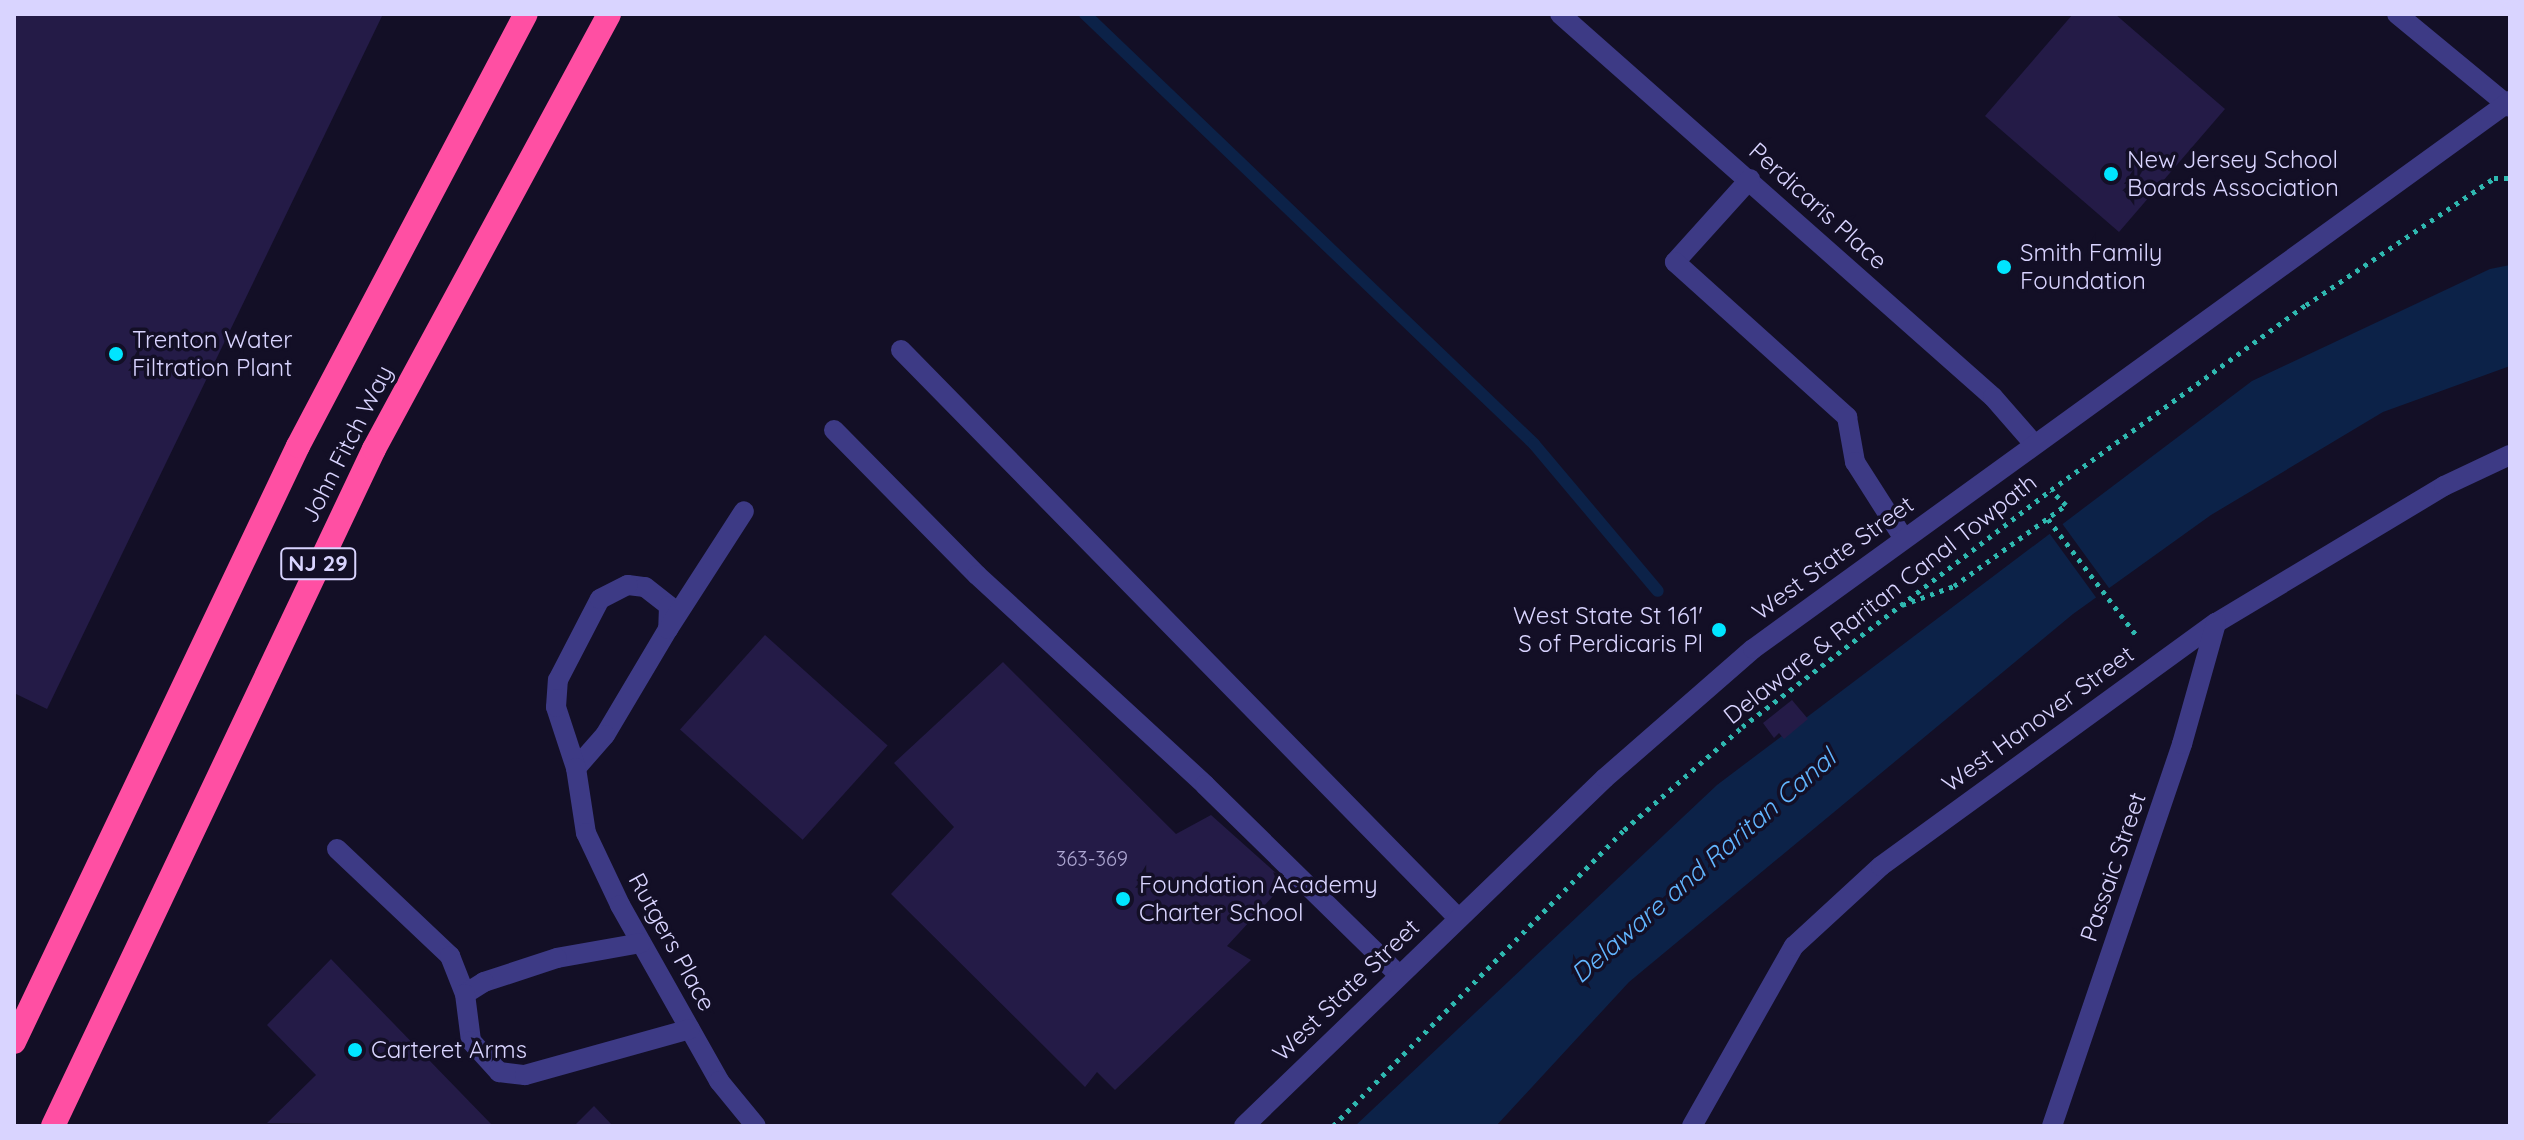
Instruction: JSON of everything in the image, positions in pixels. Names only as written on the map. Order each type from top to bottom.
[{"type":"highway","name":"John Fitch Way","points":[[14,1042],[298,446],[526,14]]},
{"type":"highway","name":"John Fitch Way","points":[[53,1126],[374,449],[609,14]]},
{"type":"street","name":"Perdicaris Place","points":[[1560,14],[1993,397],[2034,444]]},
{"type":"street","points":[[2397,14],[2509,104]]},
{"type":"street","name":"West State Street","points":[[1244,1126],[1605,778],[1753,649],[2509,104]]},
{"type":"street","points":[[1750,179],[1675,262],[1847,417],[1855,462],[1904,539]]},
{"type":"street","points":[[901,350],[1458,918]]},
{"type":"street","points":[[834,430],[977,575],[1205,785],[1399,975]]},
{"type":"street","name":"West Hanover Street","points":[[1692,1126],[1794,946],[1828,910],[2082,716],[2216,623],[2444,486],[2510,455]]},
{"type":"street","points":[[576,768],[605,735],[744,511]]},
{"type":"street","name":"Rutgers Place","points":[[668,629],[669,606],[645,587],[628,585],[600,599],[558,680],[556,707],[576,768],[586,833],[641,943],[719,1081],[756,1126]]},
{"type":"street","name":"Passaic Street","points":[[2052,1126],[2182,744],[2216,623]]},
{"type":"street","points":[[337,849],[450,956],[465,994],[471,1041],[499,1072],[550,1070],[690,1029]]},
{"type":"street","points":[[465,994],[519,969],[641,943]]},
{"type":"path","name":"Delaware & Raritan Canal Towpath","points":[[1333,1126],[1624,830],[1742,727],[2051,490],[2319,296],[2494,178],[2510,178]]},
{"type":"path","points":[[1896,608],[1954,586],[2048,519],[2066,505],[2051,490]]},
{"type":"path","points":[[2048,519],[2136,635]]},
{"type":"water","name":"Delaware and Raritan Canal","points":[[2510,265],[2510,366],[2383,412],[2211,515],[2073,614],[1629,982],[1496,1126],[1355,1126],[1717,785],[2252,381],[2490,269]]},
{"type":"pier","points":[[2061,522],[2112,592],[2099,601],[2048,531]]},
{"type":"building","name":"Trenton Water Filtration Plant","points":[[14,14],[383,14],[47,709],[14,693]]},
{"type":"building","name":"New Jersey School Boards Association","points":[[2073,14],[2115,14],[2225,109],[2119,232],[1985,116]]},
{"type":"building","points":[[765,635],[888,745],[803,840],[680,729]]},
{"type":"building","points":[[1003,662],[1176,834],[1211,815],[1286,882],[1227,946],[1251,960],[1115,1090],[1097,1072],[1085,1087],[891,894],[954,827],[894,763]]},
{"type":"building","points":[[1792,700],[1808,719],[1784,739],[1779,733],[1774,738],[1763,723]]},
{"type":"building","name":"Carteret Arms","points":[[331,959],[493,1126],[267,1123],[316,1075],[267,1025]]},
{"type":"building","points":[[594,1106],[613,1126],[574,1126]]},
{"type":"waterway","points":[[1085,14],[1534,444],[1658,591]]},
{"type":"place","name":"New Jersey School Boards Association","points":[[2111,174]]},
{"type":"place","name":"Smith Family Foundation","points":[[2004,267]]},
{"type":"place","name":"Trenton Water Filtration Plant","points":[[116,354]]},
{"type":"place","name":"West State St 161' S of Perdicaris Pl","points":[[1719,630]]},
{"type":"place","name":"Foundation Academy Charter School","points":[[1123,899]]},
{"type":"place","name":"Carteret Arms","points":[[355,1050]]}]
